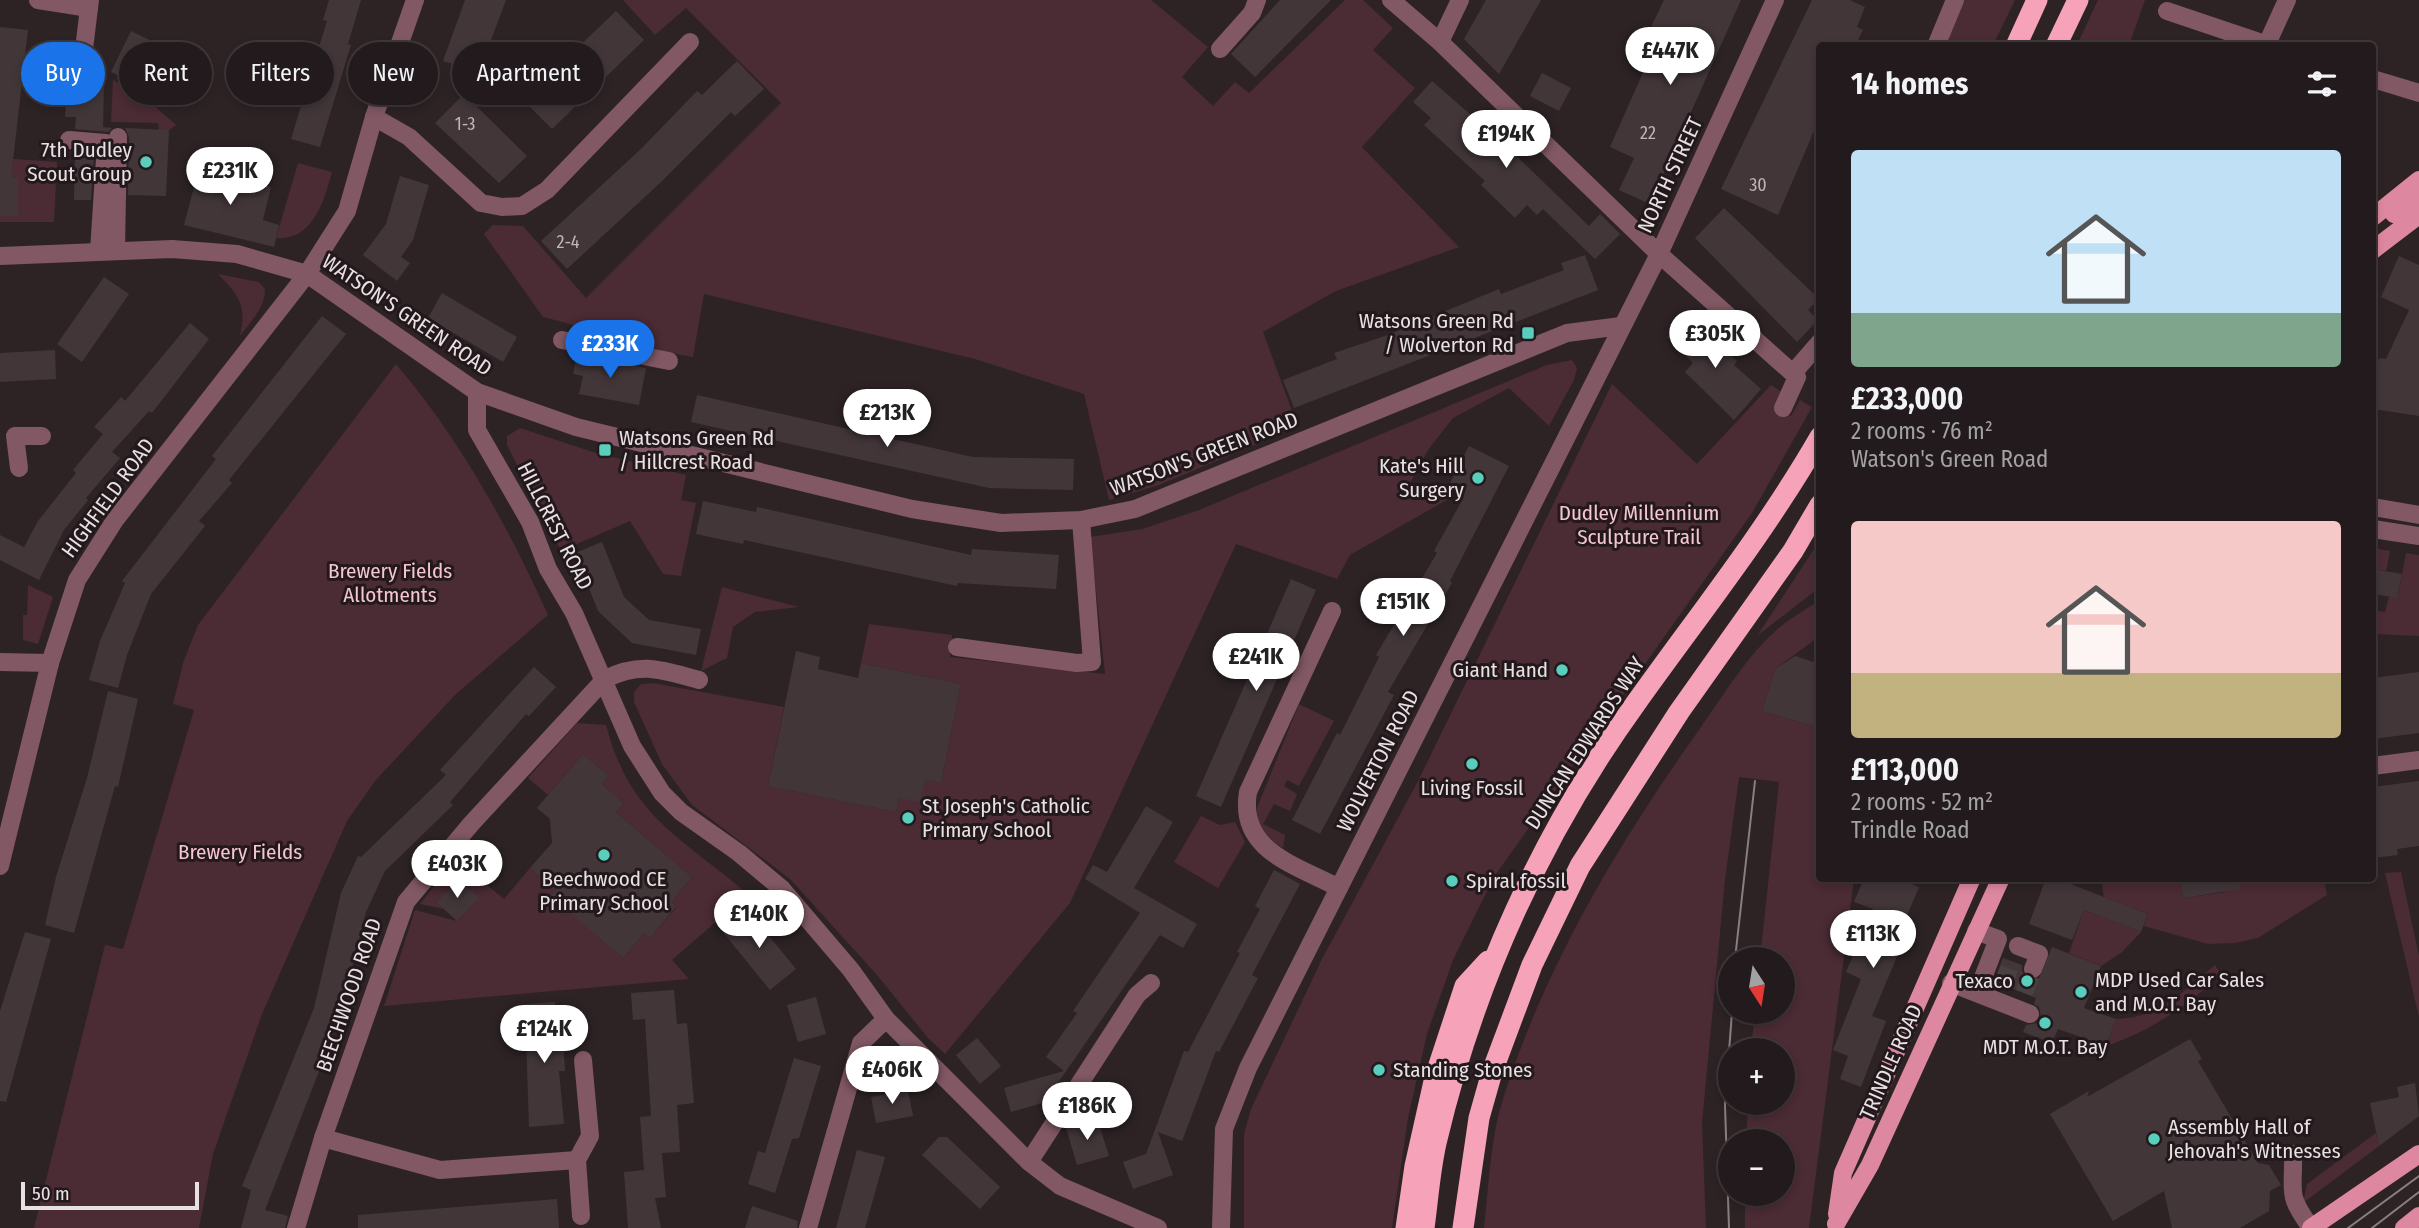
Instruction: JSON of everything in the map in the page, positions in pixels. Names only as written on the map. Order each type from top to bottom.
[{"type":"highway","points":[[2017,42],[2037,0]]},
{"type":"highway","points":[[2058,42],[2078,0]]},
{"type":"highway","name":"DUNCAN EDWARDS WAY","points":[[1424,1228],[1436,1140],[1488,974],[1560,821],[1634,704],[1764,524],[1816,443]]},
{"type":"highway","points":[[1463,1228],[1479,1118],[1492,1072],[1532,965],[1580,866],[1679,712],[1793,551],[1816,512]]},
{"type":"highway","points":[[1406,1228],[1415,1166],[1435,1077],[1465,986],[1499,949]]},
{"type":"main road","points":[[2376,215],[2419,180]]},
{"type":"main road","points":[[2376,224],[2419,196]]},
{"type":"main road","points":[[2376,248],[2419,215]]},
{"type":"main road","name":"TRINDLE ROAD","points":[[1835,1226],[1843,1172],[1970,882]]},
{"type":"main road","name":"TRINDLE ROAD","points":[[1835,1226],[1870,1165],[1999,882]]},
{"type":"main road","points":[[2311,1228],[2419,1154]]},
{"type":"main road","points":[[2404,1228],[2419,1216]]},
{"type":"street","points":[[38,0],[89,4],[85,42]]},
{"type":"street","name":"HIGHFIELD ROAD","points":[[1,857],[50,663],[77,580],[115,520],[307,274],[347,211],[374,117],[415,0]]},
{"type":"street","points":[[1220,49],[1252,13],[1257,0]]},
{"type":"street","points":[[1391,0],[1440,42],[1659,254],[1797,377],[1783,408]]},
{"type":"street","points":[[1440,42],[1460,0]]},
{"type":"street","name":"NORTH STREET","points":[[1620,326],[1659,254],[1775,0]]},
{"type":"street","points":[[1938,42],[1955,0]]},
{"type":"street","points":[[2270,42],[2287,0]]},
{"type":"street","points":[[2167,11],[2260,42]]},
{"type":"street","points":[[374,117],[409,137],[481,202],[502,207],[522,206],[547,190],[690,42]]},
{"type":"street","points":[[2376,80],[2419,93]]},
{"type":"street","points":[[108,251],[118,137]]},
{"type":"street","points":[[69,140],[106,143],[108,251]]},
{"type":"street","name":"WATSON'S GREEN ROAD","points":[[0,256],[172,248],[237,254],[307,274],[477,392],[576,427],[912,509],[1001,523],[1081,520],[1135,509],[1567,333],[1620,326]]},
{"type":"street","name":"WOLVERTON ROAD","points":[[1221,1228],[1222,1148],[1227,1120],[1248,1068],[1620,326]]},
{"type":"street","points":[[562,340],[669,361]]},
{"type":"street","points":[[1793,373],[1816,347]]},
{"type":"street","name":"HILLCREST ROAD","points":[[477,392],[477,430],[530,522],[548,569],[574,613],[605,679],[632,746],[662,793],[690,820],[739,853],[782,889],[851,970],[886,1019],[1029,1162],[1060,1186],[1158,1228]]},
{"type":"street","points":[[19,468],[8,437],[42,436]]},
{"type":"street","points":[[2376,508],[2419,515]]},
{"type":"street","points":[[957,647],[1077,663],[1092,662],[1081,520]]},
{"type":"street","points":[[2376,529],[2419,536]]},
{"type":"street","points":[[1332,611],[1248,792],[1245,808],[1246,822],[1268,850],[1339,888]]},
{"type":"street","points":[[0,662],[50,663]]},
{"type":"street","points":[[605,679],[623,671],[649,667],[699,680]]},
{"type":"street","name":"BEECHWOOD ROAD","points":[[296,1228],[323,1138],[406,901],[471,824],[605,679]]},
{"type":"street","points":[[2376,766],[2419,760]]},
{"type":"street","points":[[1976,931],[1998,939],[2015,954],[2040,961]]},
{"type":"street","points":[[1977,993],[1998,939]]},
{"type":"street","points":[[1029,1162],[1137,995],[1151,983]]},
{"type":"street","points":[[1951,983],[1977,993],[1999,993],[2024,1005]]},
{"type":"street","points":[[808,1228],[861,1043],[886,1019]]},
{"type":"street","points":[[581,1216],[577,1160],[590,1136],[583,1060]]},
{"type":"street","points":[[323,1138],[440,1170],[577,1160]]},
{"type":"street","points":[[2293,1154],[2290,1193],[2296,1208],[2311,1228]]},
{"type":"green space","points":[[623,0],[1151,0],[1208,47],[1182,77],[1213,106],[1235,82],[1249,93],[1345,0],[1363,0],[1393,28],[1373,50],[1415,88],[1362,147],[1459,247],[1336,291],[1263,332],[1298,427],[1159,485],[1109,500],[1084,394],[975,359],[704,294],[693,357],[543,317],[484,234],[493,225],[523,226],[586,298],[781,103],[686,8],[655,35]]},
{"type":"green space","points":[[1963,0],[2015,0],[1994,42],[1947,42]]},
{"type":"green space","points":[[2098,0],[2145,0],[2130,42],[2078,42]]},
{"type":"green space","points":[[113,80],[119,83],[119,105],[153,105],[176,125],[169,130],[159,130],[158,123],[111,122]]},
{"type":"green space","points":[[0,158],[57,162],[54,222],[0,222]]},
{"type":"green space","points":[[298,163],[332,172],[329,183],[321,206],[308,226],[289,237],[276,238]]},
{"type":"green space","points":[[218,274],[259,282],[265,289],[260,308],[240,336],[240,301]]},
{"type":"green space","name":"St Joseph's Catholic Primary School","points":[[1572,360],[1577,368],[1574,380],[1549,426],[1509,388],[1453,418],[1428,450],[1410,483],[1452,497],[1350,555],[1337,579],[1236,544],[1070,903],[945,1054],[928,1038],[877,975],[790,879],[692,805],[662,764],[634,702],[634,692],[641,684],[653,683],[784,707],[768,786],[896,812],[899,798],[925,780],[941,783],[961,684],[861,663],[869,624],[952,635],[950,657],[1105,674],[1090,537],[1142,529],[1199,510],[1547,365]]},
{"type":"green space","points":[[396,364],[441,422],[481,484],[548,615],[456,694],[375,781],[347,821],[262,1014],[213,1154],[199,1228],[34,1228],[105,945],[123,949],[194,710],[173,704],[183,663],[198,625]]},
{"type":"green space","name":"Dudley Millennium Sculpture Trail","points":[[1612,384],[1697,464],[1771,385],[1783,393],[1777,410],[1791,416],[1800,400],[1812,407],[1752,513],[1494,877],[1453,960],[1427,1034],[1408,1118],[1392,1228],[1244,1228],[1244,1134],[1251,1109],[1322,959],[1417,783]]},
{"type":"green space","points":[[520,428],[596,453],[686,475],[681,500],[696,503],[681,576],[663,574],[630,521],[561,551],[507,445],[507,436]]},
{"type":"green space","points":[[1816,546],[1816,590],[1757,636]]},
{"type":"green space","points":[[2376,549],[2390,551],[2386,571],[2376,569]]},
{"type":"green space","points":[[2406,553],[2419,555],[2419,636],[2376,634],[2376,610],[2385,612],[2389,597],[2398,595]]},
{"type":"green space","points":[[28,585],[53,597],[38,644],[23,640],[23,615],[27,615]]},
{"type":"green space","points":[[722,587],[799,607],[755,612],[733,627],[727,658],[701,671]]},
{"type":"green space","points":[[1816,603],[1816,639],[1775,669],[1762,711],[1816,727],[1816,882],[1854,882],[1809,1228],[1745,1228],[1745,1206],[1795,1206],[1795,1129],[1747,1129],[1747,1115],[1795,1115],[1795,1038],[1752,1038],[1754,1024],[1796,1024],[1796,947],[1761,947],[1779,782],[1739,777],[1725,880],[1702,1123],[1706,1228],[1484,1228],[1499,1112],[1521,1046],[1564,950],[1614,859],[1671,770],[1747,662],[1780,627]]},
{"type":"green space","points":[[1299,704],[1334,721],[1299,786],[1287,780],[1284,786],[1297,794],[1290,811],[1274,804],[1263,824],[1285,835],[1283,848],[1263,832],[1258,822],[1257,808]]},
{"type":"green space","points":[[577,723],[606,725],[616,756],[644,804],[680,840],[748,894],[672,960],[689,979],[384,1006],[415,910],[457,921],[478,898],[458,879],[436,902],[444,909],[420,904],[456,859],[504,899],[530,868],[556,890],[551,896],[623,958],[644,933],[650,938],[676,908],[671,902],[692,877],[616,812],[624,803],[602,784],[609,776],[583,754],[548,795],[528,778]]},
{"type":"green space","points":[[1201,816],[1220,825],[1235,822],[1245,842],[1218,888],[1174,862]]},
{"type":"green space","points":[[2401,872],[2419,956],[2419,1017],[2385,873]]},
{"type":"green space","points":[[2102,882],[2180,882],[2183,898],[2225,892],[2223,882],[2325,882],[2327,895],[2258,938],[2235,943],[2208,944],[2144,926],[2148,914],[2104,897]]},
{"type":"green space","points":[[2084,910],[2141,932],[2121,953],[2101,966],[2069,953]]},
{"type":"green space","points":[[2215,965],[2221,974],[2182,1007],[2138,1033],[2106,1046],[2116,1019],[2131,1018],[2158,1009],[2181,994]]},
{"type":"green space","points":[[2376,1133],[2379,1146],[2303,1203],[2307,1184]]},
{"type":"building","points":[[329,0],[361,0],[334,101],[334,42],[321,42],[327,21],[323,20]]},
{"type":"building","points":[[465,0],[506,0],[490,42],[452,42],[452,64],[443,61]]},
{"type":"building","points":[[1280,0],[1331,0],[1255,77],[1231,54]]},
{"type":"building","points":[[1486,0],[1541,0],[1499,74],[1464,39]]},
{"type":"building","points":[[1664,0],[1741,0],[1650,204],[1619,190],[1634,158],[1610,147],[1645,68],[1642,67],[1657,32],[1650,29]]},
{"type":"building","points":[[1812,0],[1850,0],[1865,7],[1857,27],[1863,30],[1857,42],[1816,42],[1816,126],[1778,215],[1721,189]]},
{"type":"building","points":[[616,11],[644,40],[604,79],[604,42],[584,42]]},
{"type":"building","points":[[0,27],[28,30],[27,42],[21,42],[21,91],[11,178],[18,178],[18,216],[0,216]]},
{"type":"building","points":[[131,31],[154,42],[126,42]]},
{"type":"building","points":[[119,56],[119,76],[111,72]]},
{"type":"building","points":[[737,61],[764,89],[735,116],[731,112],[661,182],[567,269],[541,241],[641,149],[697,91],[702,95]]},
{"type":"building","points":[[1542,73],[1571,88],[1559,111],[1530,96]]},
{"type":"building","points":[[1432,81],[1502,142],[1589,226],[1600,214],[1620,234],[1595,259],[1543,209],[1537,215],[1527,205],[1515,218],[1481,185],[1485,181],[1424,125],[1431,118],[1413,102]]},
{"type":"building","points":[[66,105],[104,105],[103,127],[112,128],[108,132],[75,129],[76,117],[65,117]]},
{"type":"building","points":[[301,105],[333,105],[320,147],[291,139]]},
{"type":"building","points":[[453,105],[475,105],[527,156],[499,183],[435,123]]},
{"type":"building","points":[[528,105],[577,105],[552,129]]},
{"type":"building","name":"7th Dudley Scout Group","points":[[125,128],[169,130],[166,196],[128,195],[129,137]]},
{"type":"building","points":[[75,152],[94,153],[91,200],[74,200]]},
{"type":"building","points":[[202,157],[220,161],[217,175],[271,187],[263,220],[279,225],[274,247],[184,225]]},
{"type":"building","points":[[400,176],[429,185],[413,240],[401,257],[410,263],[397,281],[363,255],[386,224]]},
{"type":"building","points":[[1724,208],[1816,296],[1816,302],[1808,310],[1816,318],[1816,322],[1797,342],[1695,238]]},
{"type":"building","points":[[1585,255],[1598,290],[1294,408],[1283,380],[1337,359],[1334,353],[1385,336],[1499,289],[1501,294],[1564,270],[1561,263]]},
{"type":"building","points":[[2399,256],[2419,265],[2419,416],[2376,409],[2376,363],[2380,358],[2386,359],[2409,310],[2381,297]]},
{"type":"building","points":[[104,277],[129,294],[82,362],[57,344]]},
{"type":"building","points":[[442,293],[517,337],[503,362],[428,318]]},
{"type":"building","points":[[322,316],[346,334],[229,480],[232,483],[199,521],[205,526],[151,594],[127,655],[118,688],[89,680],[100,641],[125,583],[122,581],[216,459],[212,456]]},
{"type":"building","points":[[1695,322],[1737,361],[1734,365],[1761,389],[1734,420],[1685,372],[1693,363],[1667,337],[1681,323],[1688,330]]},
{"type":"building","points":[[190,323],[209,339],[152,413],[149,411],[112,452],[120,458],[86,498],[88,500],[64,530],[39,580],[0,560],[0,535],[24,547],[38,521],[76,473],[73,470],[103,434],[94,427],[121,397],[125,401]]},
{"type":"building","points":[[55,350],[56,379],[0,382],[0,353]]},
{"type":"building","points":[[577,355],[646,368],[639,405],[579,394],[583,376],[573,374]]},
{"type":"building","points":[[697,395],[973,457],[1074,459],[1073,490],[989,488],[691,422]]},
{"type":"building","points":[[1469,446],[1509,466],[1450,581],[1452,583],[1388,692],[1394,695],[1320,834],[1292,820],[1337,733],[1340,735],[1379,657],[1376,655],[1437,553],[1434,551],[1464,497],[1447,489]]},
{"type":"building","points":[[703,501],[756,512],[757,507],[971,555],[972,549],[1059,555],[1056,589],[958,583],[957,586],[744,540],[743,544],[696,534]]},
{"type":"building","points":[[602,542],[624,597],[649,620],[701,629],[696,655],[632,643],[598,611],[575,553]]},
{"type":"building","points":[[2376,570],[2402,574],[2397,598],[2376,594]]},
{"type":"building","points":[[1291,579],[1316,590],[1221,807],[1196,796]]},
{"type":"building","points":[[796,651],[820,657],[818,669],[858,678],[861,663],[961,684],[941,783],[925,780],[920,802],[899,798],[896,812],[768,786]]},
{"type":"building","points":[[1795,656],[1816,663],[1816,727],[1762,711],[1775,669]]},
{"type":"building","points":[[534,667],[556,687],[529,716],[526,714],[450,802],[453,805],[385,871],[366,912],[339,1020],[265,1210],[288,1216],[285,1228],[241,1228],[251,1190],[242,1186],[314,1008],[341,893],[358,856],[361,857],[446,775],[440,770]]},
{"type":"building","points":[[2419,672],[2419,733],[2376,739],[2376,678]]},
{"type":"building","points":[[108,691],[138,699],[118,787],[115,786],[74,933],[45,925],[56,877],[87,778]]},
{"type":"building","name":"Beechwood CE Primary School","points":[[583,754],[609,776],[602,784],[624,803],[616,812],[692,877],[671,902],[676,907],[650,938],[644,933],[623,958],[550,896],[556,890],[530,868],[552,843],[550,819],[537,808]]},
{"type":"building","points":[[2419,781],[2419,846],[2397,849],[2398,855],[2376,858],[2376,787]]},
{"type":"building","points":[[1146,806],[1173,822],[1134,888],[1197,924],[1183,948],[1160,935],[1051,1093],[1053,1100],[1011,1112],[1004,1088],[1064,1071],[1046,1057],[1077,1013],[1073,1011],[1140,913],[1085,879],[1093,865],[1107,872]]},
{"type":"building","points":[[1274,870],[1300,884],[1252,975],[1258,978],[1219,1052],[1216,1051],[1182,1141],[1158,1132],[1173,1175],[1133,1189],[1123,1162],[1146,1154],[1184,1051],[1188,1052],[1240,953],[1237,952],[1260,909],[1255,906]]},
{"type":"building","points":[[458,879],[479,898],[457,921],[436,902]]},
{"type":"building","points":[[1862,882],[1907,882],[1919,887],[1895,944],[1901,947],[1872,1016],[1886,1021],[1861,1087],[1840,1079],[1848,1056],[1833,1050],[1861,979],[1846,972],[1873,909],[1854,902]]},
{"type":"building","points":[[2045,882],[2065,882],[2148,914],[2141,932],[2084,910],[2072,940],[2029,924]]},
{"type":"building","points":[[2181,882],[2239,882],[2240,889],[2183,898]]},
{"type":"building","points":[[748,910],[796,969],[770,990],[722,931]]},
{"type":"building","points":[[25,932],[51,939],[6,1102],[0,1101],[0,1011]]},
{"type":"building","points":[[2052,947],[2101,966],[2084,1008],[2116,1019],[2106,1046],[2058,1029],[2052,1043],[2023,1032],[2026,1025],[2037,1023],[2041,1017],[2039,1007],[2034,1004],[2036,998],[1994,981],[2003,958],[2022,965],[2022,971],[2028,979],[2039,978]]},
{"type":"building","points":[[674,990],[677,1024],[687,1023],[694,1103],[677,1105],[680,1152],[662,1153],[666,1197],[655,1198],[661,1228],[628,1228],[624,1172],[644,1170],[640,1117],[651,1116],[645,1019],[633,1020],[631,993]]},
{"type":"building","points":[[816,997],[826,1034],[798,1042],[787,1005]]},
{"type":"building","points":[[555,1002],[558,1039],[563,1039],[565,1071],[559,1071],[564,1124],[529,1127],[525,1004]]},
{"type":"building","points":[[977,1038],[1001,1066],[980,1084],[956,1055]]},
{"type":"building","name":"Assembly Hall of Jehovah's Witnesses","points":[[2190,1039],[2202,1059],[2198,1061],[2258,1163],[2269,1165],[2281,1185],[2270,1191],[2269,1211],[2240,1228],[2172,1228],[2164,1191],[2113,1221],[2050,1114],[2089,1091],[2087,1097]]},
{"type":"building","points":[[794,1058],[821,1066],[799,1138],[792,1139],[775,1193],[748,1184],[758,1151],[765,1153]]},
{"type":"building","points":[[2415,1083],[2419,1116],[2379,1146],[2370,1103],[2399,1097],[2397,1087]]},
{"type":"building","points":[[908,1090],[913,1116],[876,1123],[871,1097]]},
{"type":"building","points":[[1097,1118],[1109,1156],[1077,1165],[1066,1128]]},
{"type":"building","points":[[939,1137],[947,1137],[1000,1187],[980,1209],[922,1155]]},
{"type":"building","points":[[857,1150],[885,1157],[865,1228],[836,1228]]},
{"type":"building","points":[[557,1199],[559,1228],[358,1228],[358,1215]]},
{"type":"building","points":[[752,1206],[798,1221],[797,1228],[745,1228]]},
{"type":"tunnel","points":[[2003,985],[2012,961]]},
{"type":"tunnel","points":[[2024,993],[2033,969]]},
{"type":"tram line","points":[[1736,947],[1755,781]]},
{"type":"tram line","points":[[1729,1228],[1725,1105],[1731,1024]]},
{"type":"tram line","points":[[2348,1228],[2419,1176]]},
{"type":"tram line","points":[[2372,1228],[2419,1192]]},
{"type":"place","name":"7th Dudley Scout Group","points":[[146,162]]},
{"type":"place","name":"Watsons Green Rd / Wolverton Rd","points":[[1528,333]]},
{"type":"place","name":"Watsons Green Rd / Hillcrest Road","points":[[605,450]]},
{"type":"place","name":"Kate's Hill Surgery","points":[[1478,478]]},
{"type":"place","name":"Giant Hand","points":[[1562,670]]},
{"type":"place","name":"Living Fossil","points":[[1472,764]]},
{"type":"place","name":"St Joseph's Catholic Primary School","points":[[908,818]]},
{"type":"place","name":"Beechwood CE Primary School","points":[[604,855]]},
{"type":"place","name":"Spiral fossil","points":[[1452,881]]},
{"type":"place","name":"Texaco","points":[[2027,981]]},
{"type":"place","name":"MDP Used Car Sales and M.O.T. Bay","points":[[2081,992]]},
{"type":"place","name":"MDT M.O.T. Bay","points":[[2045,1023]]},
{"type":"place","name":"Standing Stones","points":[[1379,1070]]},
{"type":"place","name":"Assembly Hall of Jehovah's Witnesses","points":[[2154,1139]]},
{"type":"park label","name":"Brewery Fields Allotments","points":[[390,583]]},
{"type":"park label","name":"Brewery Fields","points":[[240,852]]}]
